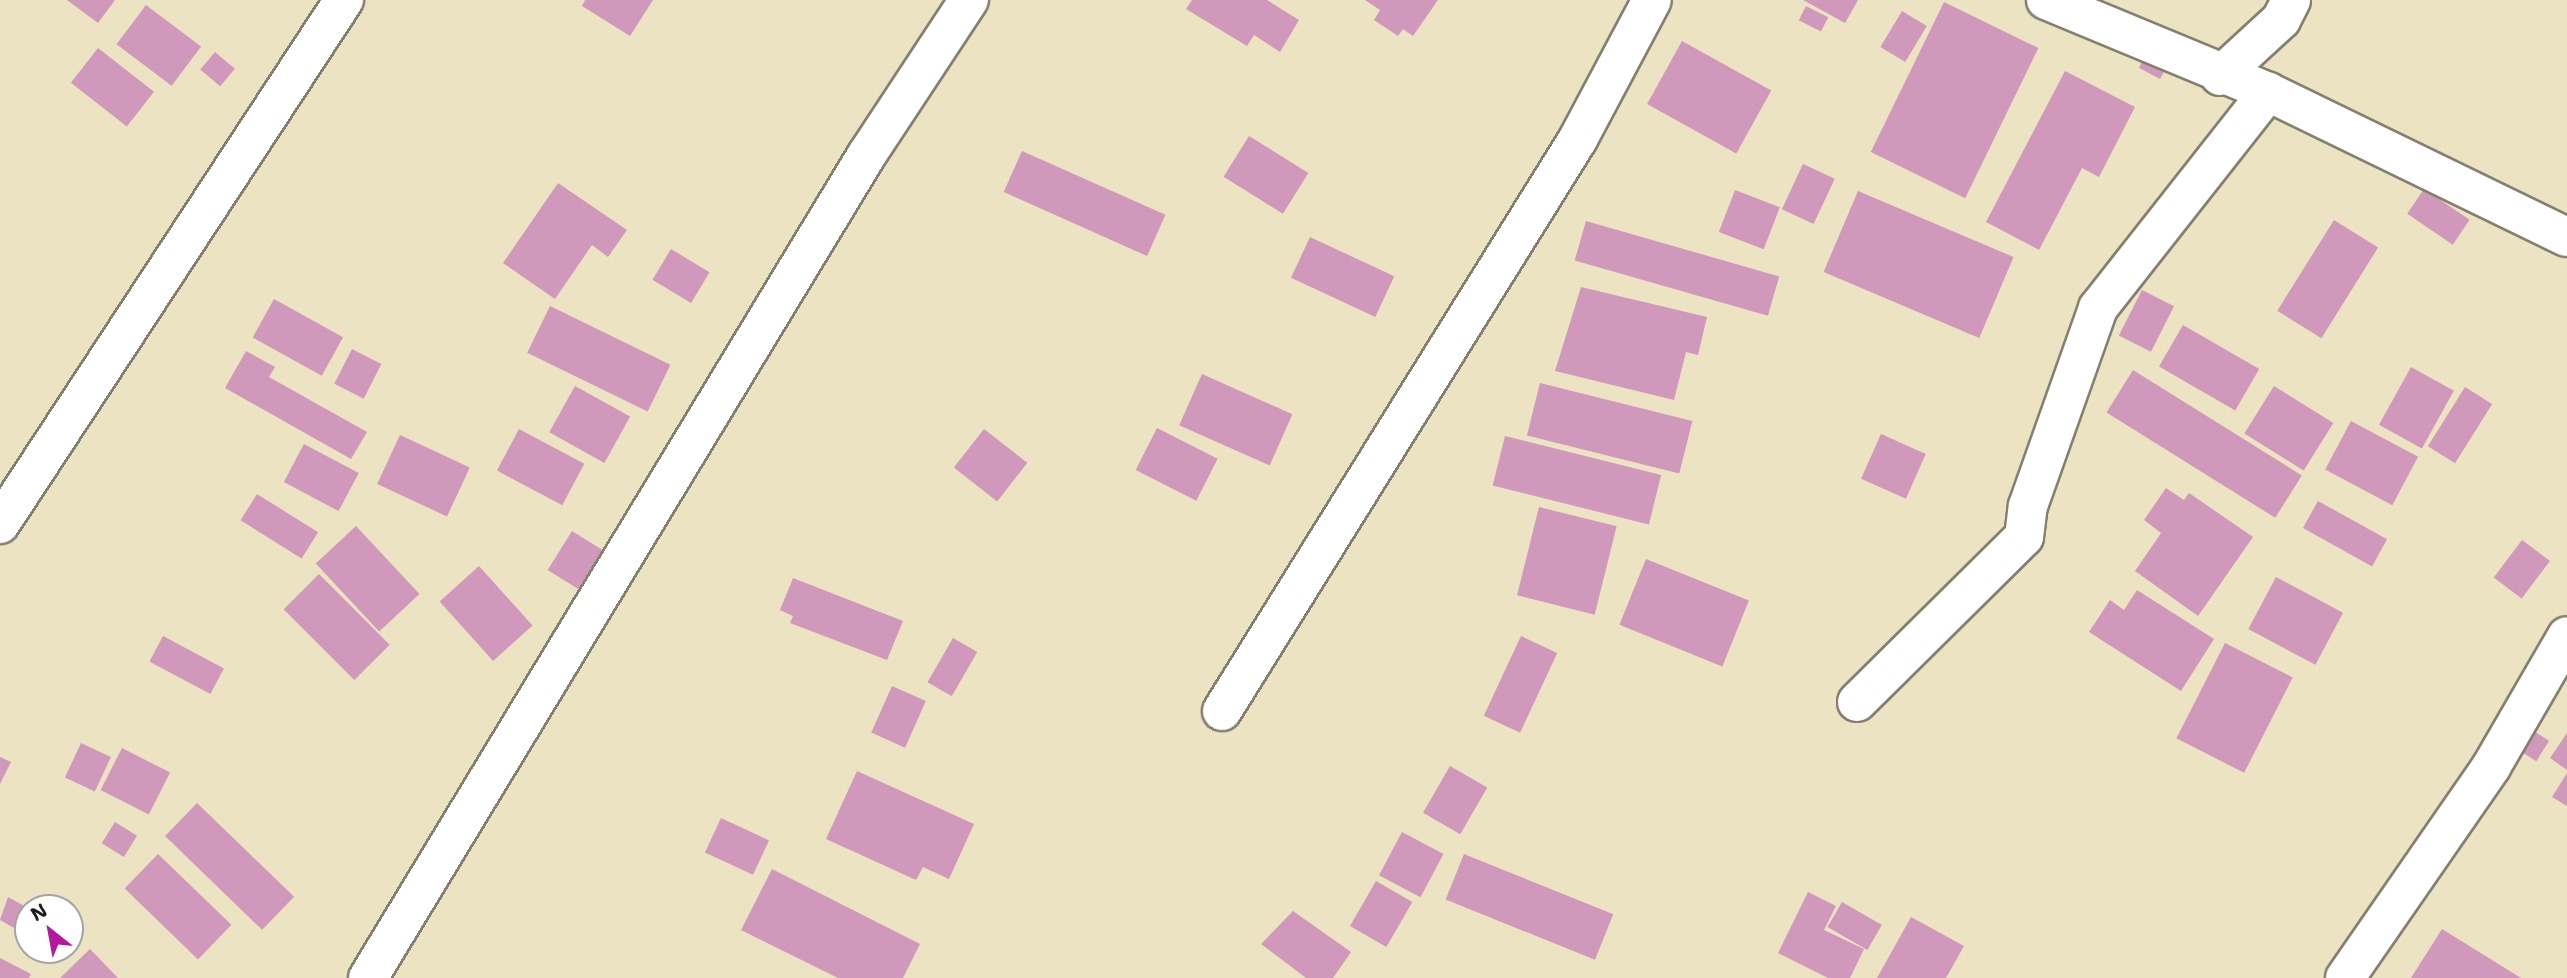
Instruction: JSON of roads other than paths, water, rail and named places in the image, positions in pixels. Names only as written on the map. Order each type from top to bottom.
[{"type":"street","points":[[0,524],[344,0]]},
{"type":"street","points":[[368,978],[866,156],[969,0]]},
{"type":"street","points":[[1222,711],[1578,139],[1653,0]]},
{"type":"street","points":[[2046,0],[2220,75],[2268,92],[2567,237]]},
{"type":"street","points":[[2220,75],[2281,20],[2291,0]]},
{"type":"street","points":[[1857,702],[2024,537],[2028,506],[2098,308],[2268,92]]},
{"type":"street","points":[[2346,978],[2491,767],[2567,636]]}]
